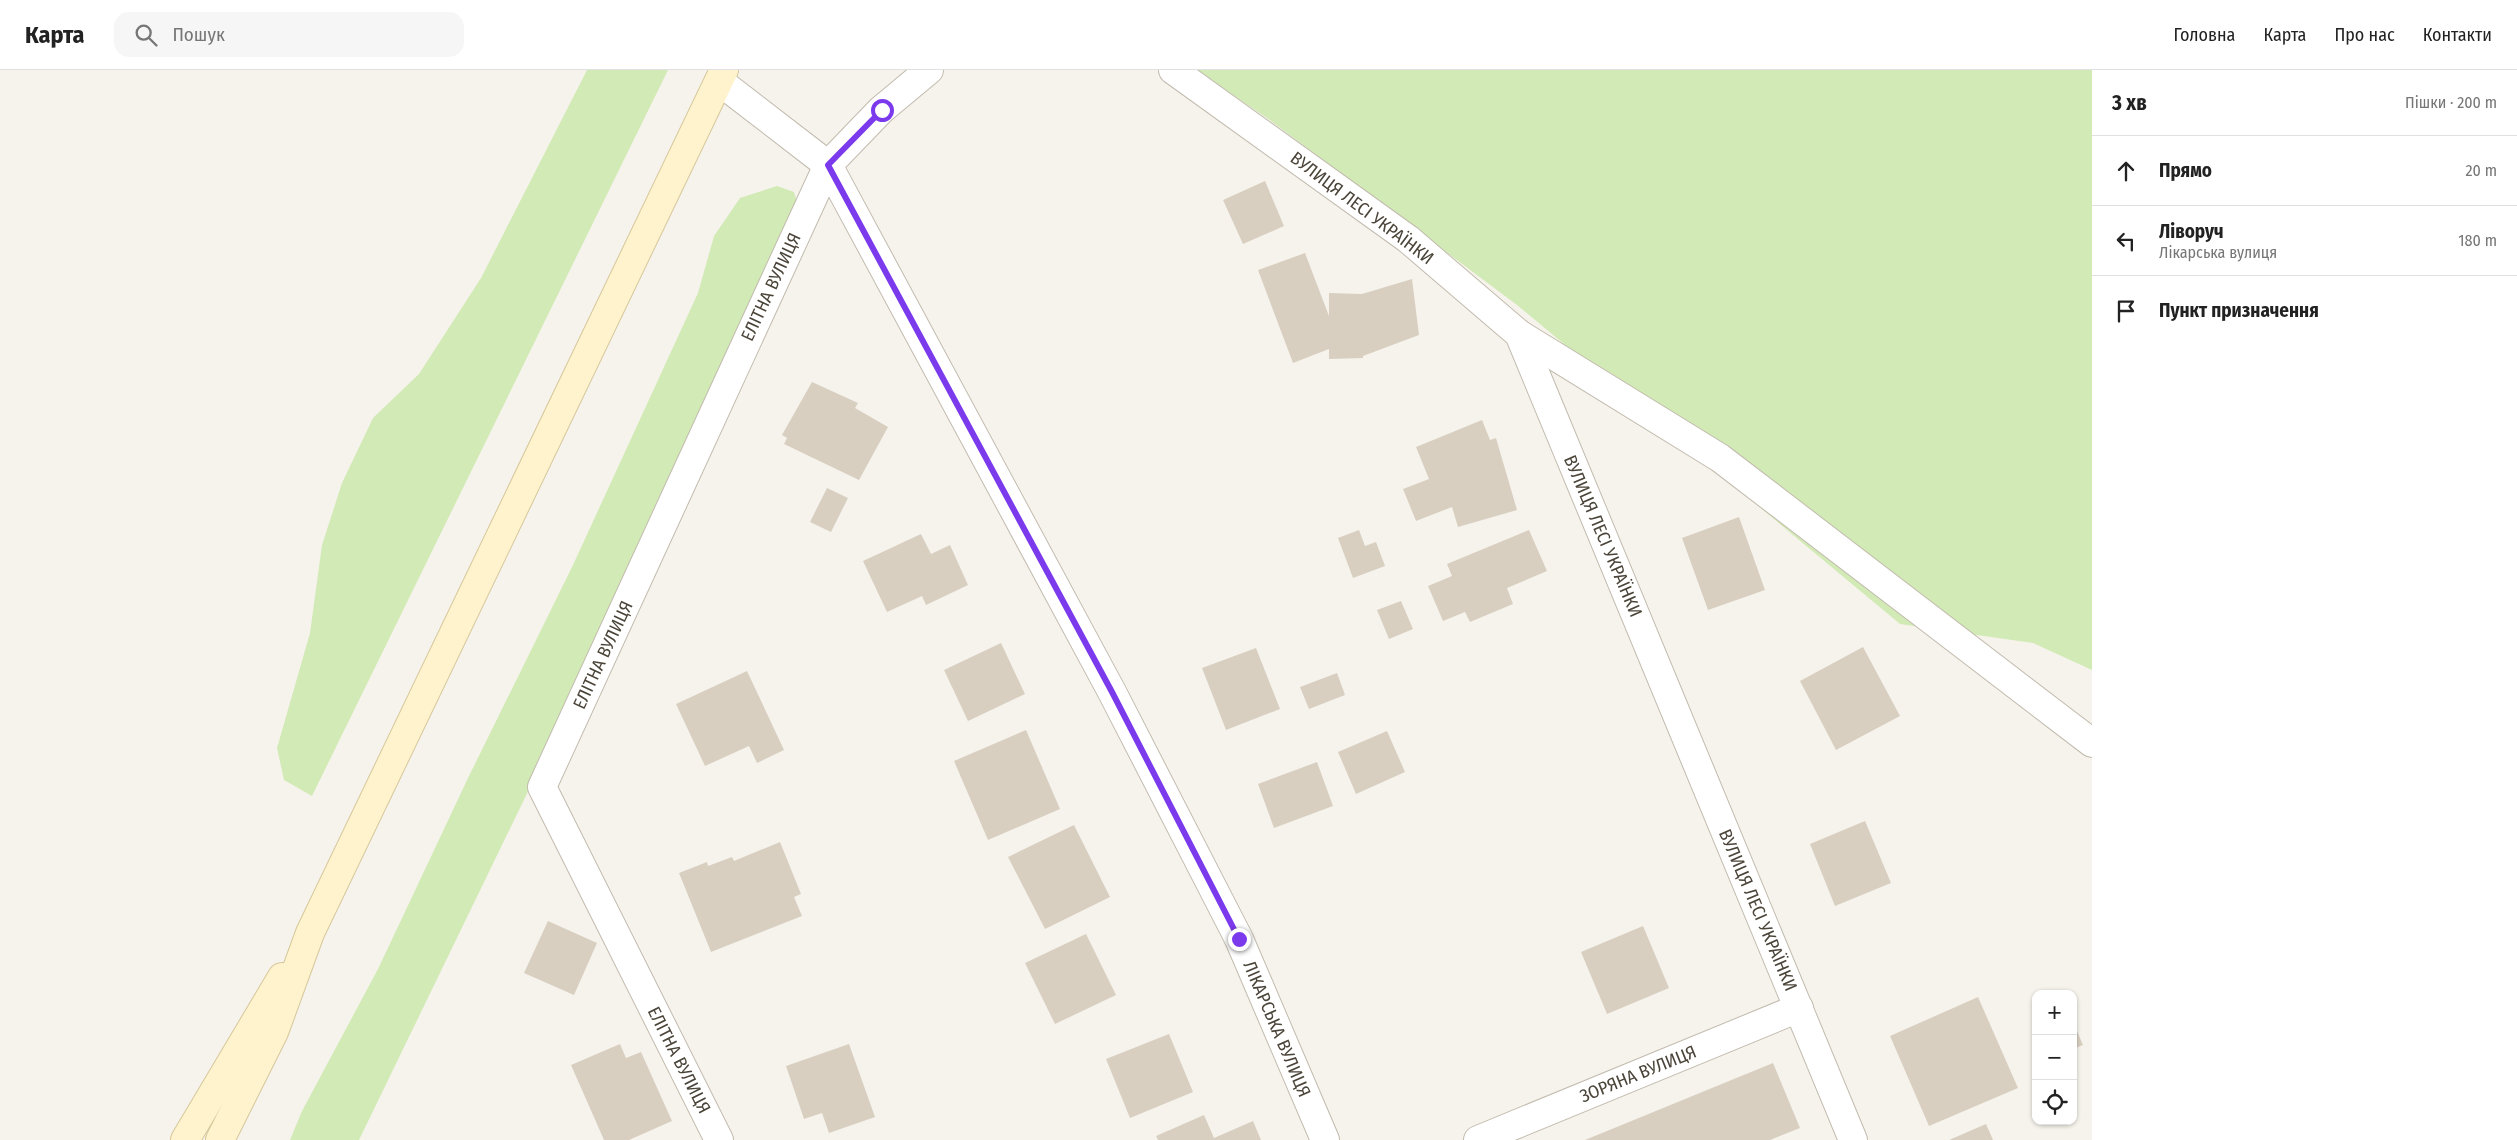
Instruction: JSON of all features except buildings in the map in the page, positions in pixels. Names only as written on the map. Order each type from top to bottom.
[{"type":"main road","points":[[220,1140],[274,1032],[310,933],[722,76]]},
{"type":"main road","points":[[185,1140],[256,1018],[310,933]]},
{"type":"street","points":[[828,165],[882,110],[930,70]]},
{"type":"street","name":"ВУЛИЦЯ ЛЕСІ УКРАЇНКИ","points":[[1173,70],[1408,239],[1519,334],[1853,1140]]},
{"type":"street","name":"ЛІКАРСЬКА ВУЛИЦЯ","points":[[722,76],[828,165],[1112,692],[1239,939],[1325,1140]]},
{"type":"street","name":"ЕЛІТНА ВУЛИЦЯ","points":[[719,1140],[542,787],[828,165]]},
{"type":"street","points":[[1519,334],[1720,458],[2092,743]]},
{"type":"street","name":"ЗОРЯНА ВУЛИЦЯ","points":[[1478,1140],[1799,1008]]},
{"type":"green space","points":[[587,70],[668,70],[312,796],[284,780],[277,748],[310,633],[322,545],[342,483],[373,418],[419,374],[481,278]]},
{"type":"green space","points":[[1196,70],[2092,70],[2092,670],[2033,643],[1900,624],[1517,305],[1267,118]]},
{"type":"green space","points":[[777,186],[794,192],[799,209],[600,643],[359,1140],[290,1140],[302,1111],[378,969],[469,776],[573,565],[698,293],[714,236],[740,198]]},
{"type":"route","points":[[882,110],[828,165],[1112,692],[1239,939]]}]
